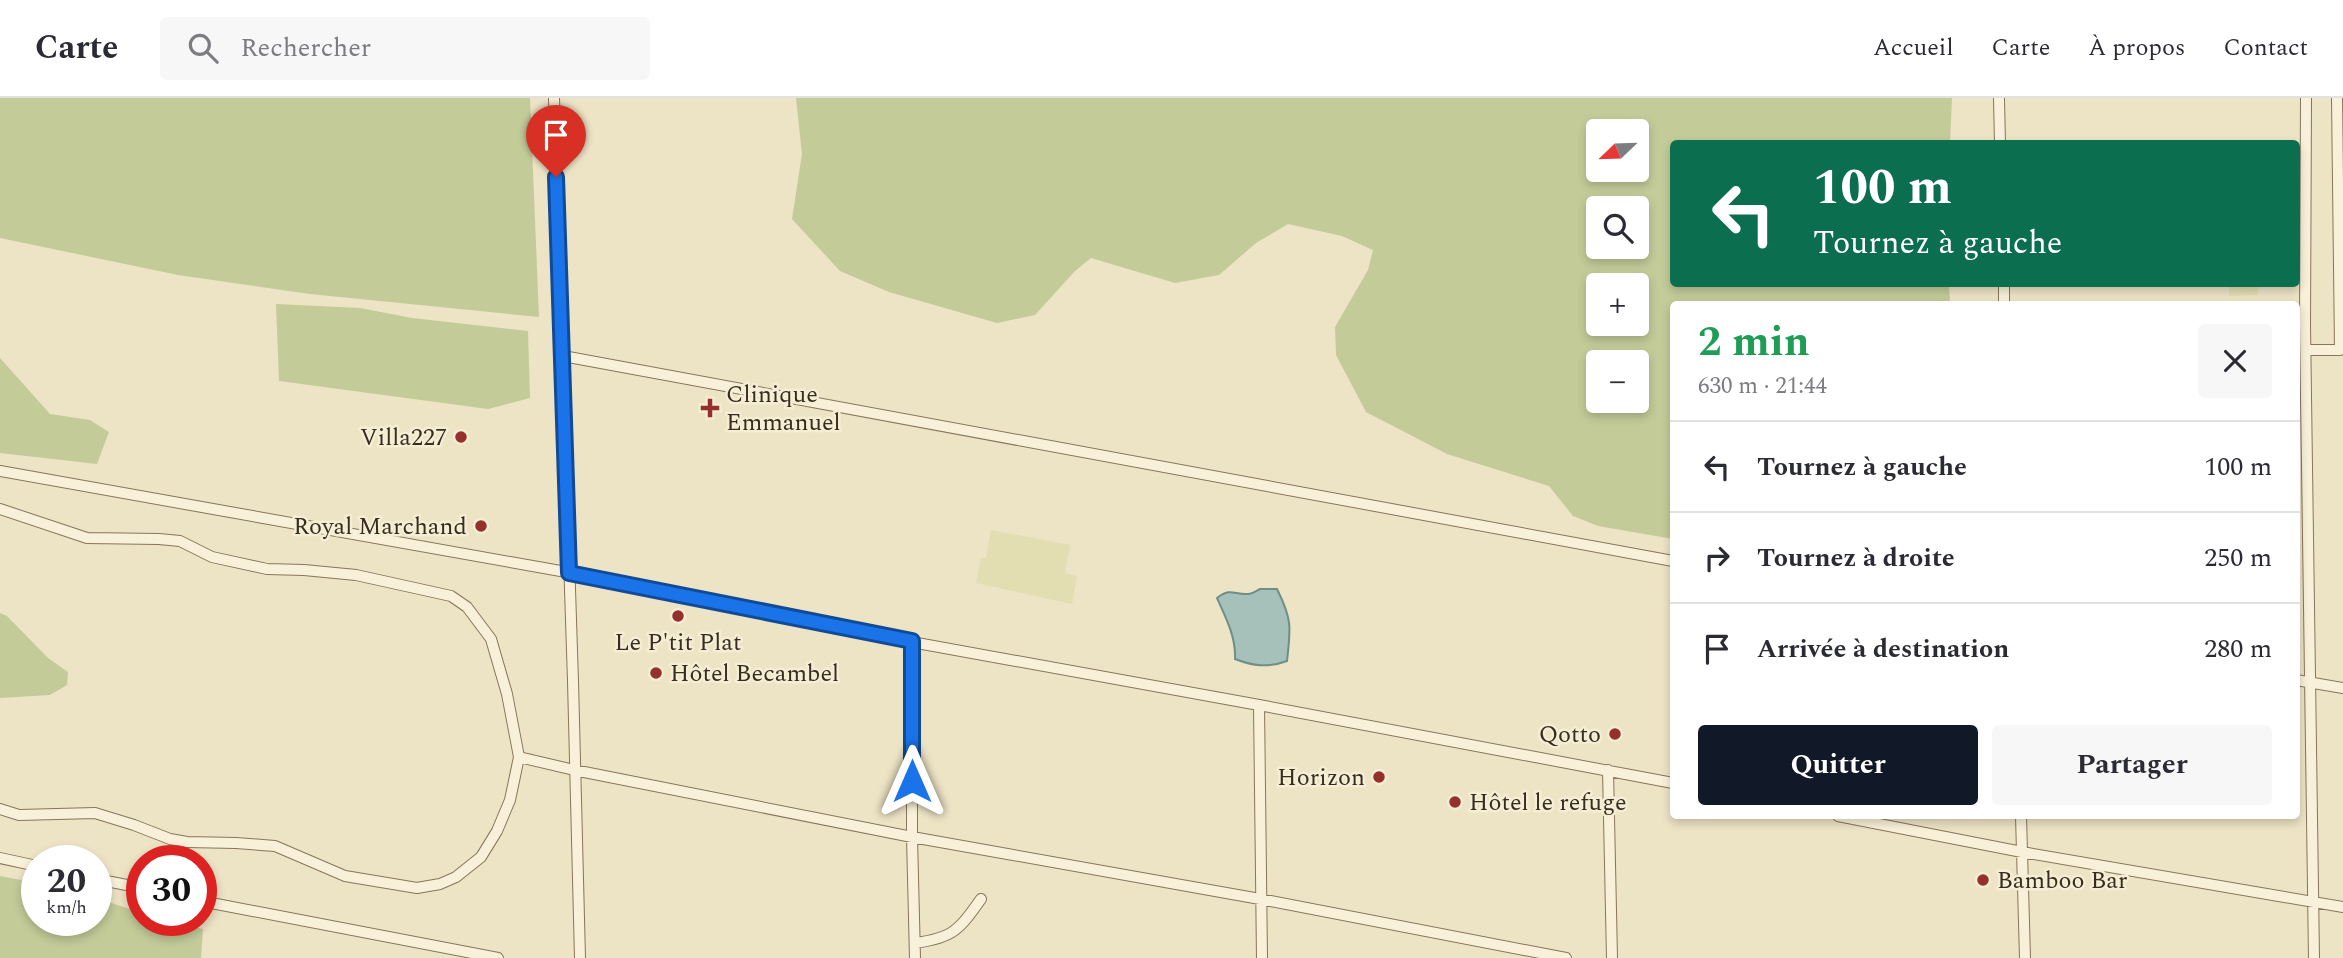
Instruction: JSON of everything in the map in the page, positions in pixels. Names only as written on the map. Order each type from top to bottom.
[{"type":"street","points":[[554,98],[580,958]]},
{"type":"street","points":[[1999,98],[2000,140]]},
{"type":"street","points":[[2306,98],[2306,350],[2314,958]]},
{"type":"street","points":[[2306,350],[2340,350],[2337,98]]},
{"type":"street","points":[[563,356],[1670,560]]},
{"type":"street","points":[[0,471],[569,573],[912,641],[1670,782]]},
{"type":"street","points":[[0,509],[87,538],[159,538],[180,541],[212,557],[267,569],[356,575],[451,596],[467,607],[491,639],[507,694],[519,757],[510,800],[497,831],[481,857],[456,877],[440,884],[417,888],[345,876],[275,846],[170,839],[95,813],[19,815],[0,809]]},
{"type":"street","points":[[912,641],[915,958]]},
{"type":"street","points":[[2300,681],[2343,688]]},
{"type":"street","points":[[1259,705],[1262,958]]},
{"type":"street","points":[[519,757],[912,836],[1566,958]]},
{"type":"street","points":[[1608,770],[1612,958]]},
{"type":"street","points":[[1853,819],[2022,852],[2343,907]]},
{"type":"street","points":[[2021,819],[2025,958]]},
{"type":"street","points":[[0,858],[21,863]]},
{"type":"street","points":[[915,943],[946,937],[964,923],[981,899]]},
{"type":"street","points":[[217,904],[498,958]]},
{"type":"shaded area","points":[[2229,287],[2258,287],[2258,295],[2229,296]]},
{"type":"shaded area","points":[[991,530],[1070,545],[1065,573],[1077,576],[1072,604],[976,583],[981,558],[986,558]]},
{"type":"green space","points":[[0,98],[530,98],[539,317],[310,294],[178,275],[0,238]]},
{"type":"green space","points":[[796,98],[1952,98],[1950,140],[1670,140],[1670,287],[1949,287],[1950,301],[1670,301],[1670,538],[1598,526],[1573,516],[1549,486],[1447,454],[1366,412],[1336,355],[1335,327],[1368,270],[1373,250],[1342,236],[1288,224],[1256,243],[1219,275],[1175,283],[1091,258],[1075,271],[1035,315],[997,323],[889,292],[840,271],[792,219],[802,154]]},
{"type":"green space","points":[[276,304],[360,308],[412,318],[528,331],[530,398],[488,409],[279,381]]},
{"type":"green space","points":[[0,358],[50,414],[90,420],[109,432],[97,464],[0,453]]},
{"type":"green space","points":[[0,613],[7,616],[48,658],[68,672],[67,685],[50,695],[0,698]]},
{"type":"green space","points":[[0,876],[21,880],[21,936],[112,936],[112,903],[126,908],[126,936],[203,936],[201,958],[0,958]]},
{"type":"water","points":[[1260,589],[1277,589],[1288,616],[1290,631],[1287,661],[1273,665],[1235,659],[1232,635],[1217,598],[1226,593],[1250,594]]},
{"type":"place","name":"Clinique Emmanuel","points":[[710,408]]},
{"type":"place","name":"Villa227","points":[[461,437]]},
{"type":"place","name":"Royal Marchand","points":[[481,526]]},
{"type":"place","name":"Le P'tit Plat","points":[[678,616]]},
{"type":"place","name":"Hôtel Becambel","points":[[656,673]]},
{"type":"place","name":"Qotto","points":[[1615,734]]},
{"type":"place","name":"Horizon","points":[[1379,777]]},
{"type":"place","name":"Hôtel le refuge","points":[[1455,802]]},
{"type":"place","name":"Bamboo Bar","points":[[1983,880]]},
{"type":"route","points":[[556,177],[569,573],[912,641],[912,781]]}]
